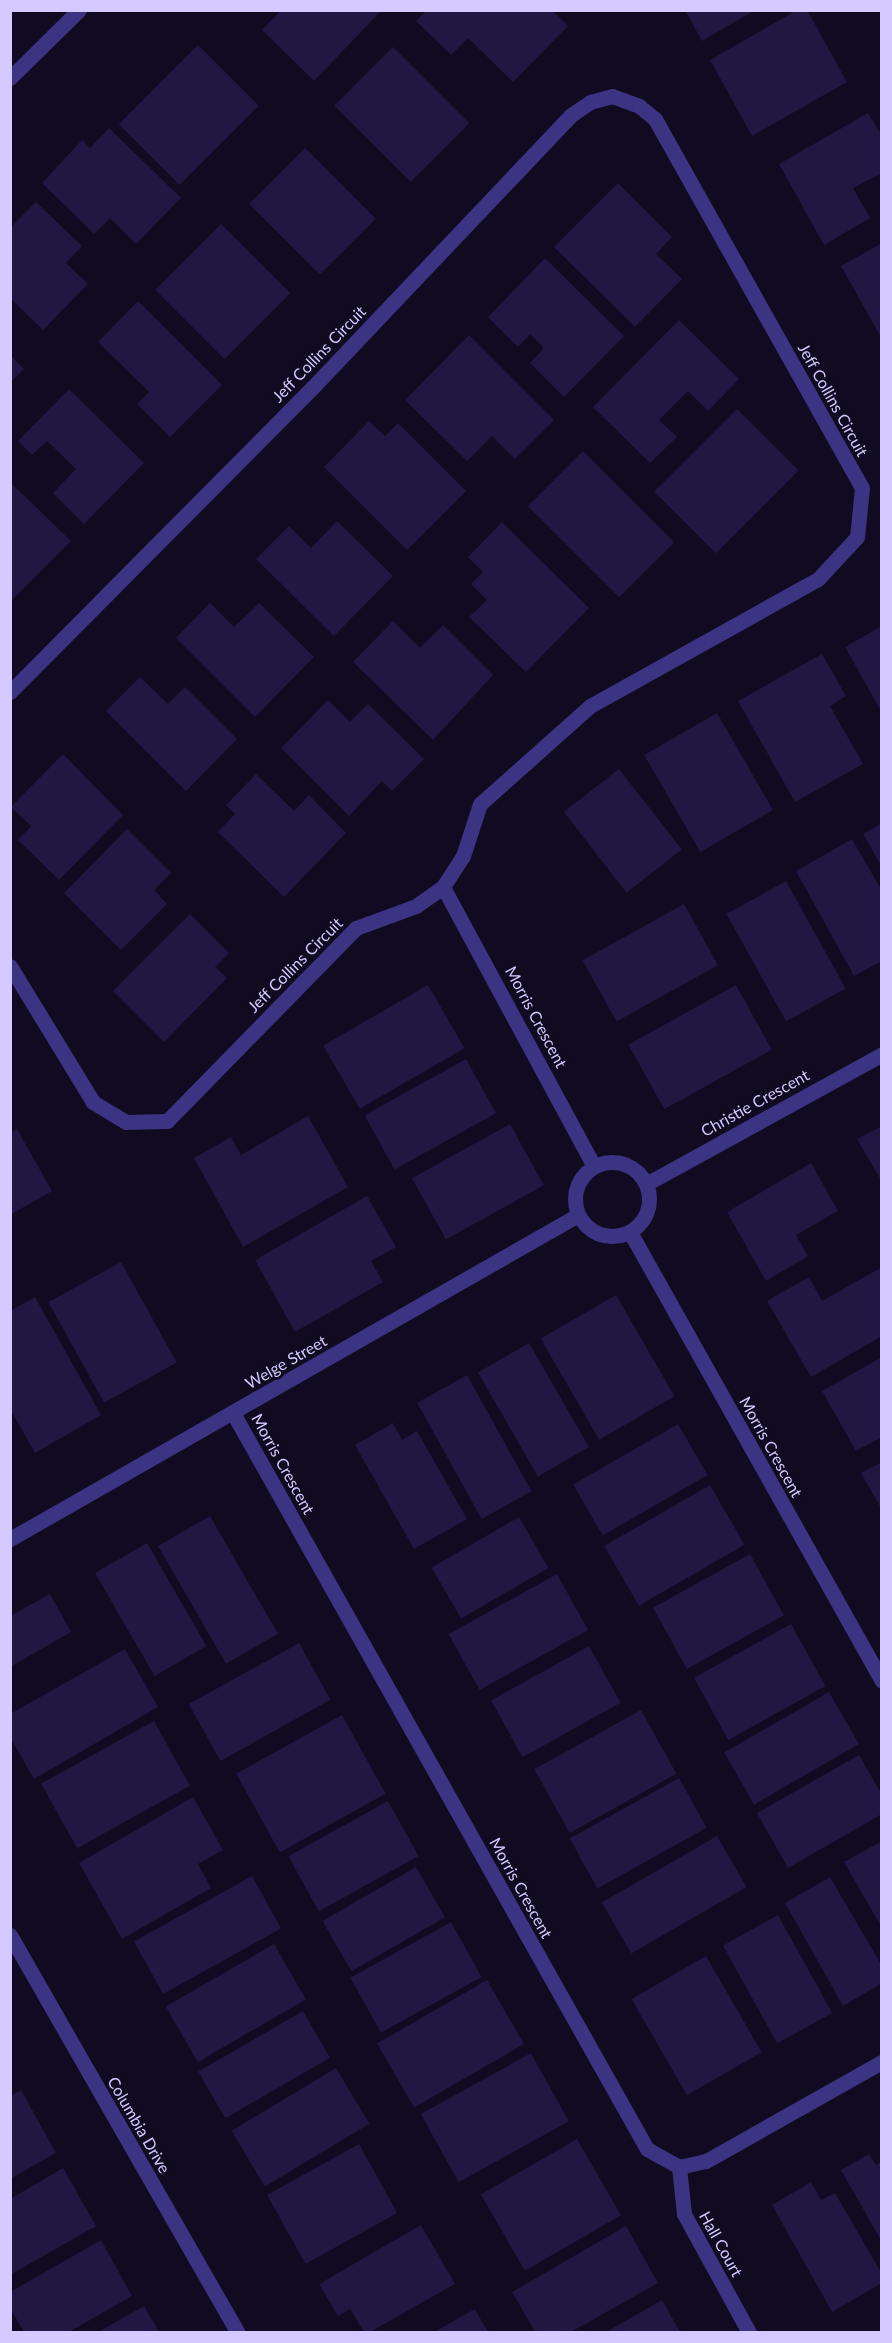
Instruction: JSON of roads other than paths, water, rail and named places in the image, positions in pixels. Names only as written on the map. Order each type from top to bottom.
[{"type":"street","points":[[10,78],[80,10]]},
{"type":"street","name":"Jeff Collins Circuit","points":[[10,692],[312,388],[571,115],[590,102],[612,96],[639,106],[655,119],[862,488],[857,537],[818,579],[591,706],[480,804],[463,856],[442,886],[416,906],[356,928],[167,1121],[126,1122],[93,1102],[10,966]]},
{"type":"street","name":"Morris Crescent","points":[[442,886],[594,1166]]},
{"type":"street","name":"Christie Crescent","points":[[646,1184],[882,1054]]},
{"type":"street","points":[[618,1161],[640,1173],[646,1184],[649,1208],[630,1232],[600,1235],[578,1215],[578,1184],[594,1166],[618,1161]]},
{"type":"street","name":"Welge Street","points":[[10,1539],[578,1215]]},
{"type":"street","name":"Morris Crescent","points":[[630,1232],[882,1681]]},
{"type":"street","name":"Morris Crescent","points":[[233,1413],[647,2150],[679,2167]]},
{"type":"street","name":"Columbia Drive","points":[[10,1935],[237,2332]]},
{"type":"street","points":[[679,2167],[706,2161],[882,2062]]},
{"type":"street","name":"Hall Court","points":[[679,2167],[684,2214],[749,2332]]}]
